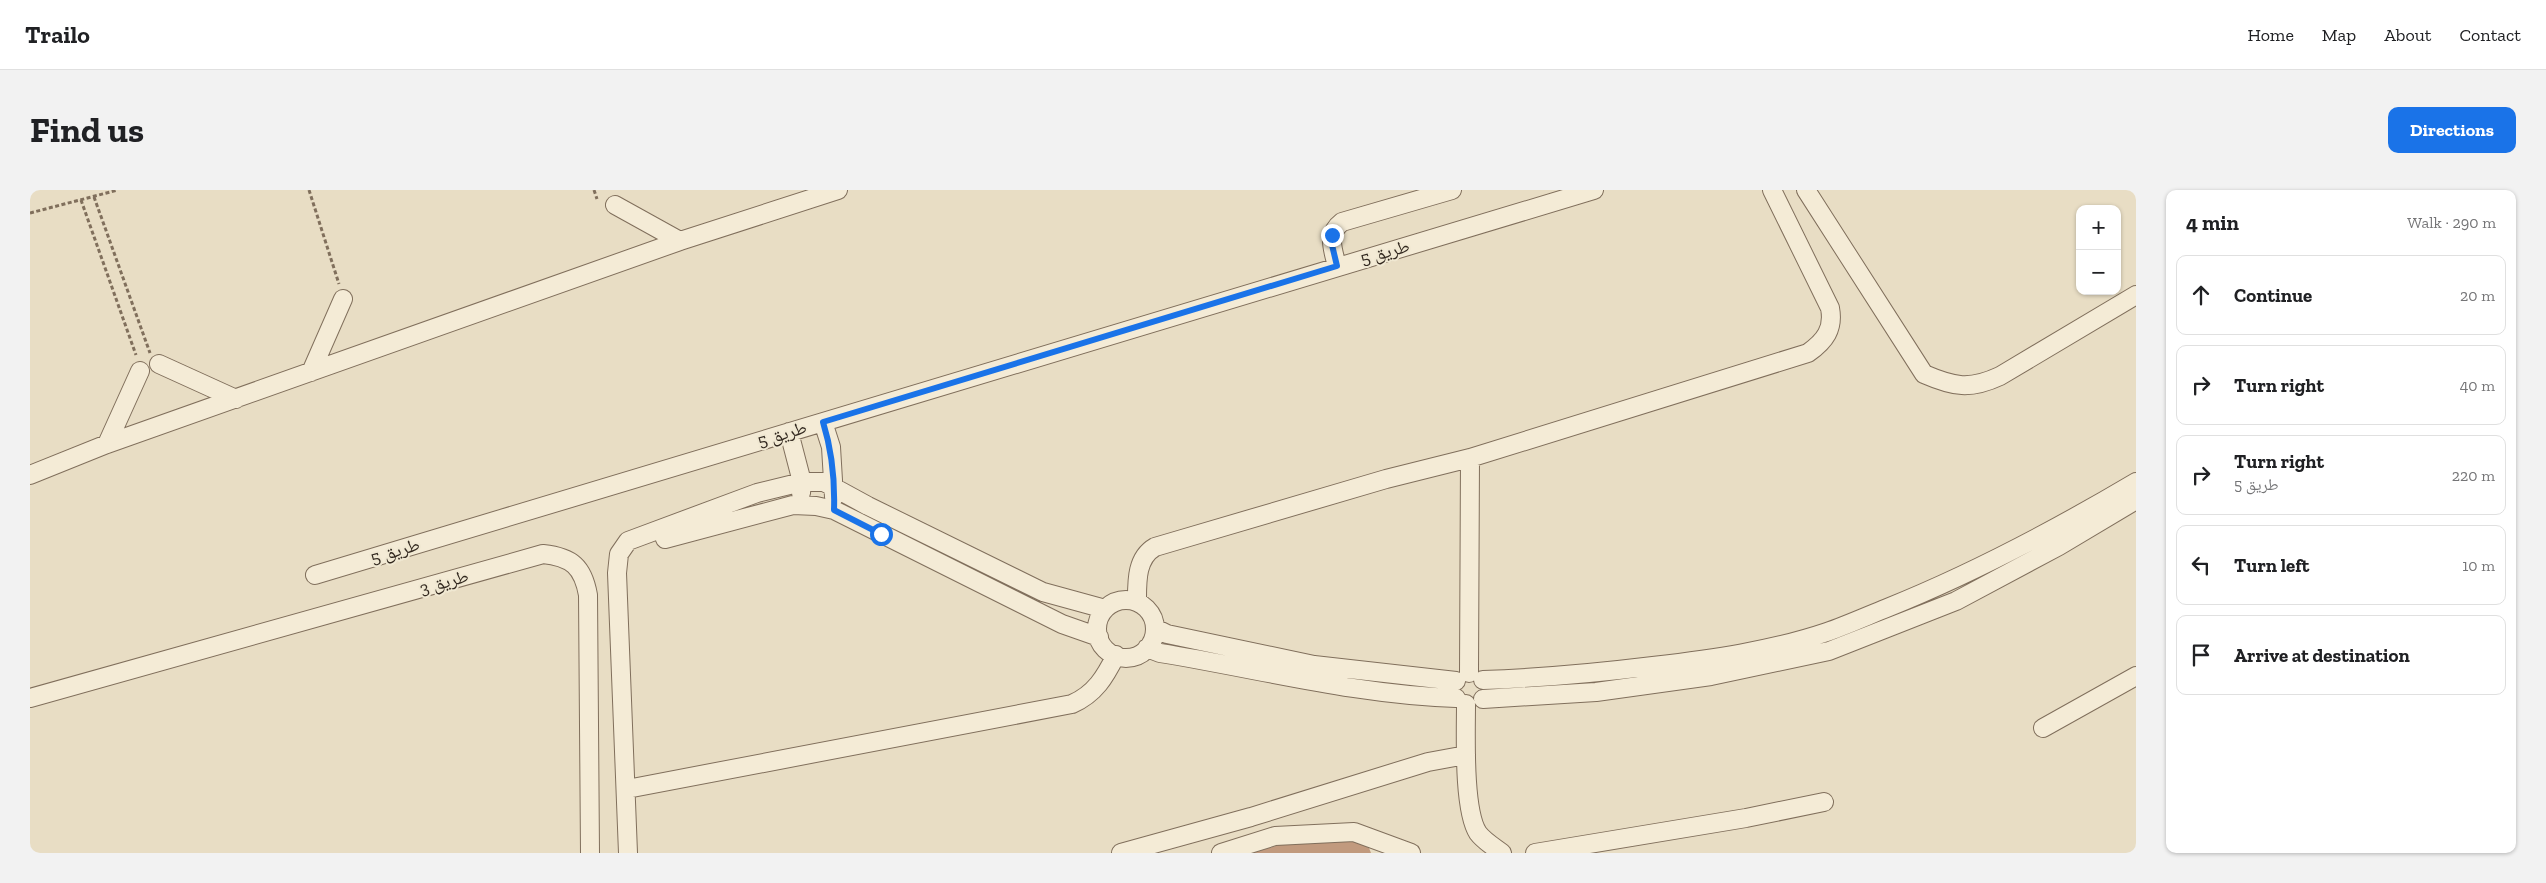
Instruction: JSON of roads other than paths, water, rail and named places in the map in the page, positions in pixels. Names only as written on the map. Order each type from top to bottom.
[{"type":"street","points":[[30,475],[108,444],[680,241],[838,190]]},
{"type":"street","points":[[1337,266],[1332,240],[1335,228],[1342,222],[1452,190]]},
{"type":"street","name":"طريق 5","points":[[316,575],[1594,190]]},
{"type":"street","points":[[1137,602],[1140,567],[1148,551],[1155,547],[1386,479],[1470,458],[1795,358],[1819,346],[1830,330],[1833,321],[1830,308],[1772,190]]},
{"type":"street","points":[[1806,190],[1924,374],[1948,384],[1962,386],[1984,384],[2136,295]]},
{"type":"street","points":[[614,205],[680,241]]},
{"type":"street","points":[[311,372],[342,293]]},
{"type":"street","points":[[155,360],[236,399]]},
{"type":"street","points":[[108,444],[139,366]]},
{"type":"street","points":[[823,422],[831,447],[835,487],[834,510]]},
{"type":"street","points":[[789,432],[802,482],[800,506]]},
{"type":"street","points":[[1470,458],[1469,689],[1466,755],[1472,818],[1478,832],[1502,853]]},
{"type":"street","points":[[628,853],[617,573],[619,554],[628,541],[635,537],[757,493],[802,482],[824,482],[868,506],[1042,592],[1105,609]]},
{"type":"street","points":[[1155,628],[1167,634],[1314,665],[1469,689],[1596,692],[1710,668],[1829,651],[1956,601],[2056,539],[2136,482]]},
{"type":"street","points":[[1710,668],[1760,649],[1827,632],[2056,539],[2136,500]]},
{"type":"street","points":[[619,554],[710,526],[792,505],[834,510],[1062,624],[1098,638],[1108,651],[1116,655],[1133,656],[1148,648],[1153,639],[1155,628],[1150,612],[1137,602],[1125,600],[1114,602],[1105,609],[1098,622],[1098,638]]},
{"type":"street","name":"طريق 3","points":[[30,698],[543,554],[560,556],[575,564],[585,579],[588,595],[590,853]]},
{"type":"street","points":[[1947,583],[1956,601]]},
{"type":"street","points":[[1148,648],[1160,653],[1314,683],[1420,697],[1469,689]]},
{"type":"street","points":[[626,788],[1072,704],[1084,699],[1103,681],[1116,655]]},
{"type":"street","points":[[2043,728],[2136,676]]},
{"type":"street","points":[[1121,853],[1251,817],[1428,762],[1466,755]]},
{"type":"street","points":[[1535,853],[1746,818],[1824,802]]},
{"type":"street","points":[[1221,853],[1275,836],[1354,832],[1411,853]]}]
